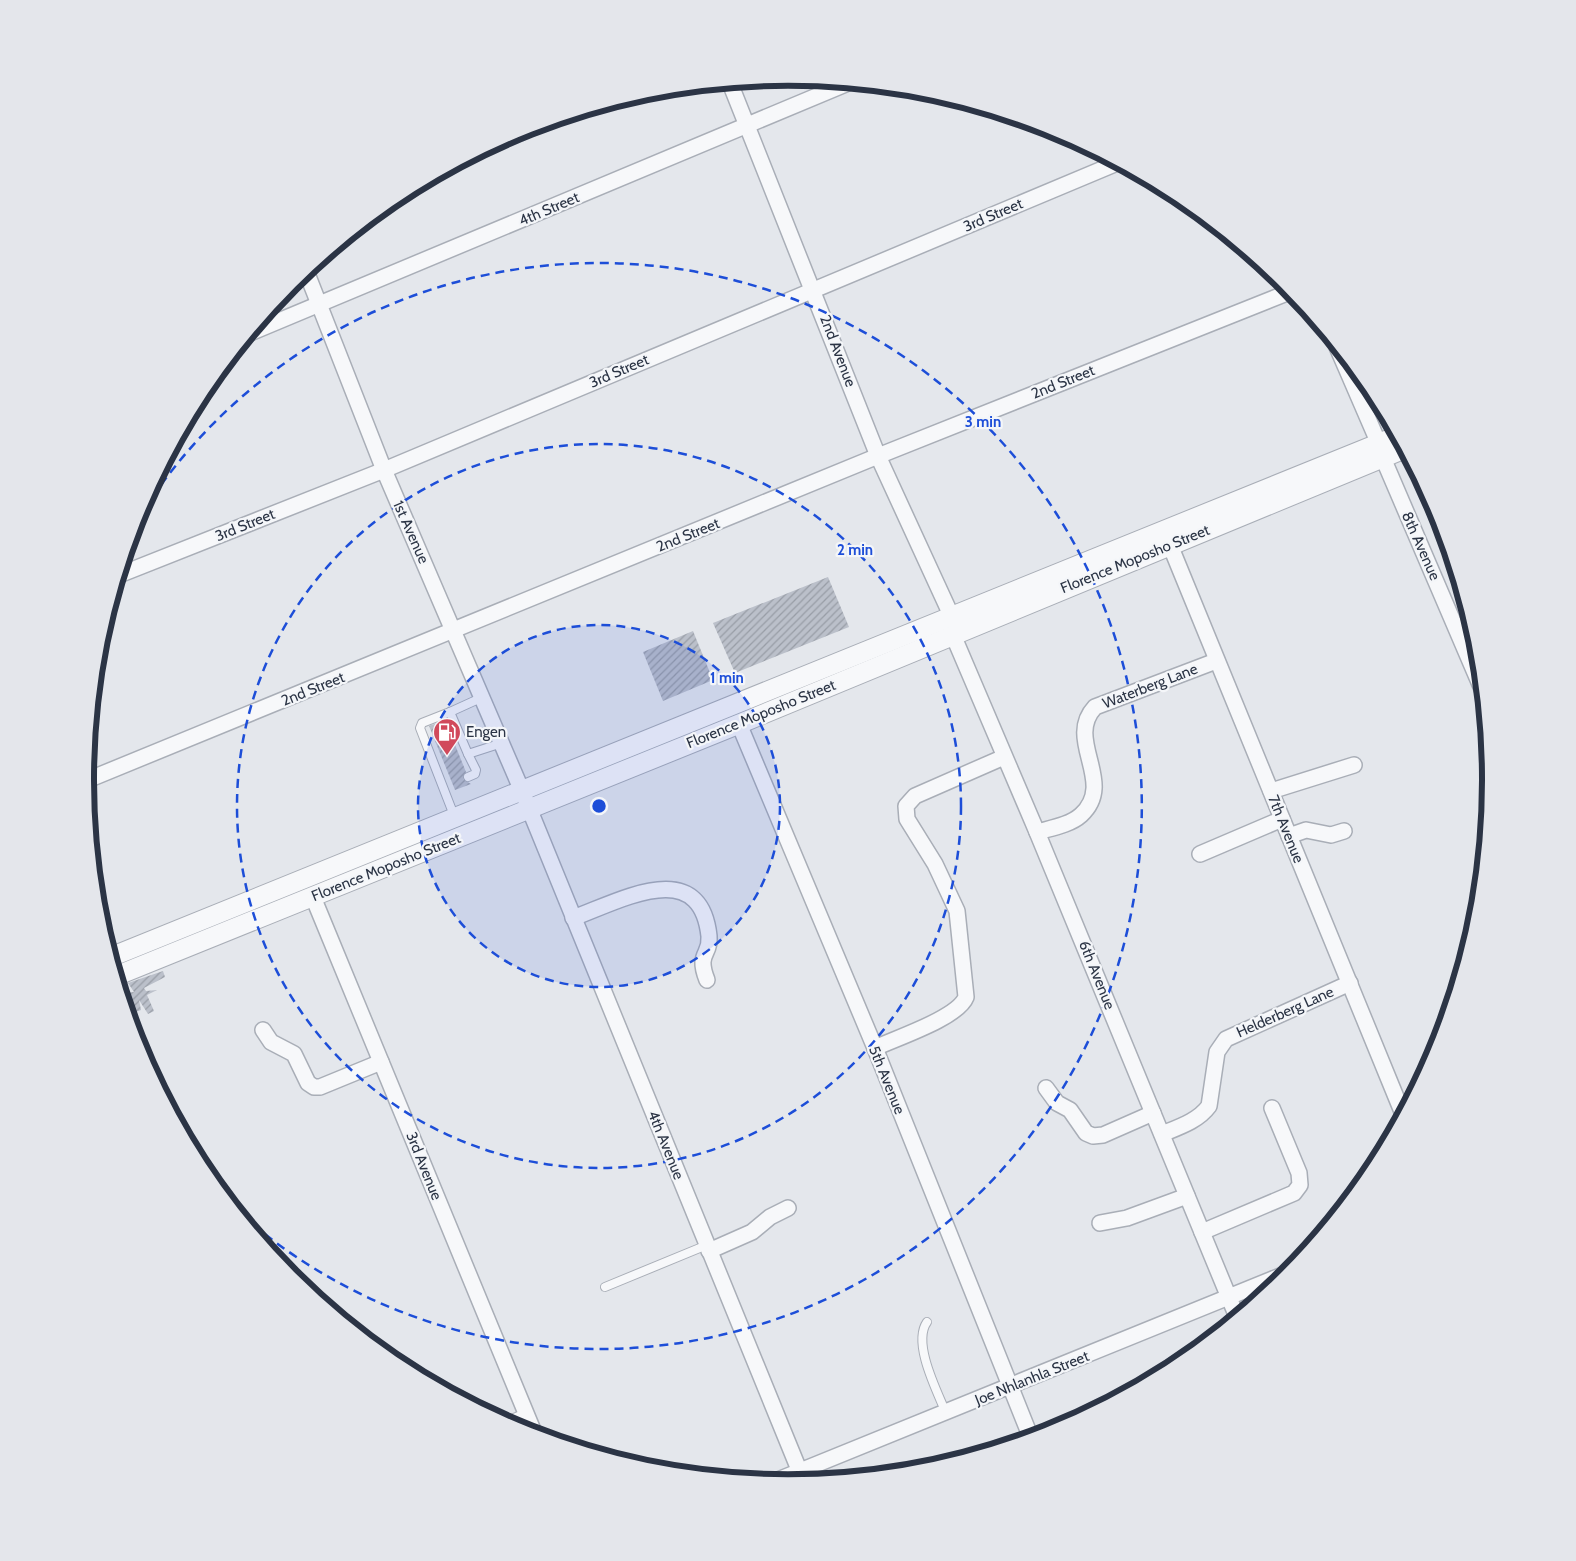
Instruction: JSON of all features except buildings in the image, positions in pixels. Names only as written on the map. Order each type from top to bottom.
[{"type":"street","name":"4th Street","points":[[262,328],[836,88]]},
{"type":"street","name":"2nd Avenue","points":[[732,89],[814,289],[878,456],[951,616]]},
{"type":"street","name":"3rd Street","points":[[126,572],[384,470],[1110,166]]},
{"type":"street","name":"1st Avenue","points":[[309,279],[384,470],[455,631],[528,809]]},
{"type":"street","name":"2nd Street","points":[[94,777],[878,456],[1283,294]]},
{"type":"street","points":[[1346,367],[1381,451]]},
{"type":"street","name":"Florence Moposho Street","points":[[121,974],[739,724],[1170,545],[1381,451],[1393,440]]},
{"type":"street","name":"Florence Moposho Street","points":[[116,955],[951,616],[1381,451],[1398,450]]},
{"type":"street","name":"8th Avenue","points":[[1381,451],[1472,666]]},
{"type":"street","name":"7th Avenue","points":[[1170,545],[1400,1107]]},
{"type":"street","name":"6th Avenue","points":[[953,635],[1038,832],[1235,1312]]},
{"type":"street","name":"Waterberg Lane","points":[[1038,832],[1071,821],[1080,815],[1090,800],[1095,780],[1083,729],[1088,714],[1096,707],[1216,660]]},
{"type":"street","name":"5th Avenue","points":[[739,724],[875,1048],[1028,1432]]},
{"type":"street","points":[[875,1048],[951,1013],[964,1004],[966,996],[957,912],[935,864],[907,819],[906,806],[915,796],[1004,756]]},
{"type":"street","points":[[1271,792],[1354,765]]},
{"type":"street","name":"4th Avenue","points":[[528,809],[801,1474]]},
{"type":"street","points":[[1200,854],[1282,819]]},
{"type":"street","points":[[1289,836],[1306,830],[1331,835],[1344,831]]},
{"type":"street","points":[[573,918],[645,892],[671,889],[694,897],[702,909],[709,938],[701,960],[707,980]]},
{"type":"street","name":"3rd Avenue","points":[[313,897],[531,1425]]},
{"type":"street","name":"Helderberg Lane","points":[[1162,1134],[1195,1120],[1209,1106],[1217,1052],[1226,1039],[1350,983]]},
{"type":"street","points":[[264,1030],[271,1042],[294,1054],[308,1083],[314,1087],[320,1087],[381,1062]]},
{"type":"street","points":[[1046,1088],[1057,1103],[1070,1110],[1086,1133],[1093,1136],[1103,1135],[1153,1113]]},
{"type":"street","points":[[1202,1232],[1298,1190],[1301,1180],[1299,1173],[1272,1108]]},
{"type":"street","points":[[1100,1223],[1127,1218],[1187,1196]]},
{"type":"street","points":[[708,1248],[752,1232],[770,1217],[788,1208]]},
{"type":"street","name":"Joe Nhlanhla Street","points":[[809,1474],[946,1413],[1269,1281]]},
{"type":"lane","points":[[455,818],[420,728],[422,723],[483,698]]},
{"type":"lane","points":[[450,712],[476,770],[475,774],[468,777]]},
{"type":"lane","points":[[468,754],[502,743]]},
{"type":"lane","points":[[443,787],[452,784]]},
{"type":"lane","points":[[605,1287],[708,1248]]},
{"type":"lane","points":[[927,1322],[923,1328],[921,1343],[946,1413]]},
{"type":"lane","points":[[514,1418],[526,1413]]},
{"type":"place","name":"Engen","points":[[447,756]]}]
